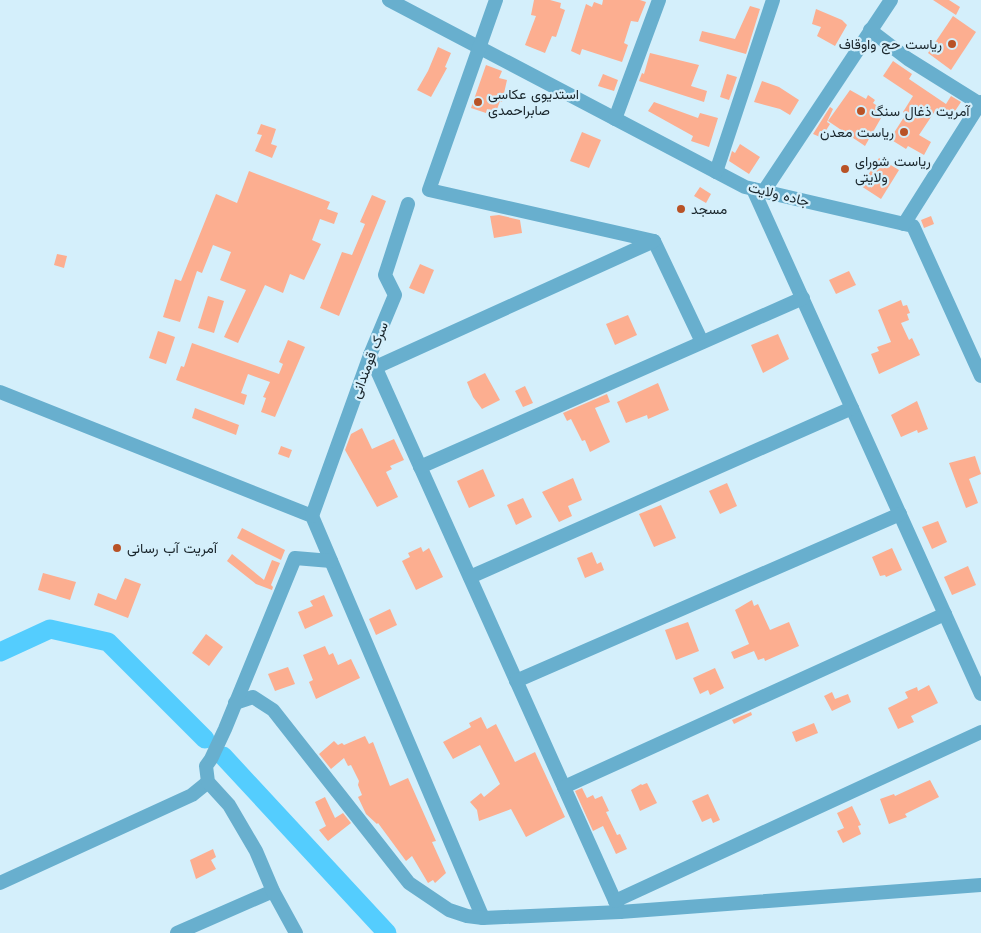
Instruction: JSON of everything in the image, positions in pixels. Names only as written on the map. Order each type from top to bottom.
[{"type":"street","name":"جاده ولایت","points":[[389,0],[716,172],[758,190],[904,224]]},
{"type":"street","points":[[496,0],[481,48],[428,190],[654,241]]},
{"type":"street","points":[[615,119],[658,0]]},
{"type":"street","points":[[716,172],[773,0]]},
{"type":"street","points":[[890,0],[758,190],[803,298],[981,694]]},
{"type":"street","points":[[870,30],[908,59],[980,103],[904,224],[913,226],[981,376]]},
{"type":"street","name":"سرک قومندانی","points":[[312,516],[373,361],[395,295],[385,275],[408,204]]},
{"type":"street","points":[[654,241],[702,342]]},
{"type":"street","points":[[618,907],[373,361],[654,241]]},
{"type":"street","points":[[420,467],[803,298]]},
{"type":"street","points":[[0,392],[312,516],[483,918]]},
{"type":"street","points":[[470,577],[852,408]]},
{"type":"street","points":[[516,681],[900,514]]},
{"type":"street","points":[[296,933],[273,891],[256,851],[229,805],[208,782],[206,766],[211,759],[235,703],[295,558],[331,561]]},
{"type":"street","points":[[564,787],[945,614]]},
{"type":"street","points":[[235,703],[253,697],[273,710],[409,882],[449,910],[467,916],[483,918],[618,907],[981,885]]},
{"type":"street","points":[[618,907],[981,732]]},
{"type":"street","points":[[0,883],[192,795],[208,782]]},
{"type":"street","points":[[177,933],[260,895],[273,891]]},
{"type":"building","points":[[534,0],[550,0],[561,3],[560,8],[565,10],[556,37],[552,36],[545,53],[525,45],[536,16],[531,15]]},
{"type":"building","points":[[603,0],[640,0],[646,2],[638,22],[631,21],[624,43],[628,45],[622,62],[582,49],[580,55],[571,51],[586,4],[592,7],[594,2],[602,5]]},
{"type":"building","points":[[933,0],[949,0],[960,7],[956,15]]},
{"type":"building","points":[[750,6],[760,9],[746,54],[699,41],[702,31],[735,39]]},
{"type":"building","points":[[816,9],[842,20],[847,25],[835,46],[817,36],[821,27],[812,24]]},
{"type":"building","points":[[953,16],[976,32],[951,70],[928,53]]},
{"type":"building","points":[[438,47],[451,53],[445,67],[447,68],[431,97],[417,90],[428,71]]},
{"type":"building","points":[[650,53],[699,65],[691,86],[707,91],[704,102],[639,81],[642,73],[644,74]]},
{"type":"building","points":[[893,61],[912,74],[909,79],[946,104],[951,96],[961,102],[951,117],[937,108],[919,135],[931,142],[924,155],[908,146],[906,149],[890,139],[906,114],[903,112],[913,96],[883,76]]},
{"type":"building","points":[[486,65],[502,71],[499,78],[507,80],[502,102],[500,101],[496,112],[487,109],[486,113],[471,108]]},
{"type":"building","points":[[603,74],[618,80],[614,91],[598,86]]},
{"type":"building","points":[[727,74],[737,77],[729,100],[720,97]]},
{"type":"building","points":[[762,81],[779,87],[799,100],[790,115],[780,109],[754,102]]},
{"type":"building","points":[[850,90],[866,99],[868,95],[875,100],[873,103],[885,111],[865,146],[828,121]]},
{"type":"building","points":[[654,102],[698,118],[700,113],[718,118],[709,147],[691,141],[693,136],[648,111]]},
{"type":"building","points":[[830,107],[833,109],[827,122],[830,124],[825,132],[823,131],[820,137],[813,134]]},
{"type":"building","points":[[261,124],[276,129],[271,144],[277,146],[272,158],[255,151],[262,135],[257,134]]},
{"type":"building","points":[[582,132],[601,140],[589,168],[570,161]]},
{"type":"building","points":[[740,144],[760,157],[749,174],[729,161],[732,151],[735,153]]},
{"type":"building","points":[[879,158],[899,170],[881,199],[861,186]]},
{"type":"building","points":[[249,171],[330,202],[327,209],[338,213],[334,224],[320,219],[312,240],[321,244],[304,280],[290,274],[283,293],[265,285],[238,343],[224,337],[246,290],[220,280],[231,252],[213,245],[202,273],[197,271],[180,322],[163,317],[175,279],[181,281],[216,194],[237,203]]},
{"type":"building","points":[[700,187],[711,194],[706,203],[694,196]]},
{"type":"building","points":[[372,195],[386,201],[339,316],[320,308],[342,252],[352,255],[365,224],[360,222]]},
{"type":"building","points":[[499,215],[520,220],[522,233],[494,238],[490,216]]},
{"type":"building","points":[[931,216],[934,224],[924,228],[921,220]]},
{"type":"building","points":[[57,254],[67,256],[64,268],[54,265]]},
{"type":"building","points":[[420,264],[434,270],[424,294],[409,288]]},
{"type":"building","points":[[849,271],[856,285],[836,294],[829,280]]},
{"type":"building","points":[[208,296],[224,301],[214,333],[198,328]]},
{"type":"building","points":[[901,300],[903,306],[907,305],[910,313],[907,314],[909,320],[901,323],[909,340],[912,338],[920,355],[879,374],[871,354],[879,351],[877,347],[891,342],[878,310]]},
{"type":"building","points":[[628,315],[637,335],[615,345],[606,324]]},
{"type":"building","points":[[158,331],[175,337],[166,364],[149,358]]},
{"type":"building","points":[[778,334],[789,359],[763,373],[751,345]]},
{"type":"building","points":[[288,340],[305,347],[275,417],[261,412],[266,398],[263,397],[270,382],[248,374],[241,393],[247,395],[244,405],[176,380],[181,366],[184,367],[192,343],[279,374],[283,364],[279,362]]},
{"type":"building","points":[[485,373],[500,400],[482,409],[473,397],[467,382]]},
{"type":"building","points":[[658,383],[669,410],[648,419],[647,415],[626,423],[617,402]]},
{"type":"building","points":[[525,386],[533,403],[523,407],[515,391]]},
{"type":"building","points":[[607,394],[610,402],[595,408],[610,442],[590,452],[585,440],[582,441],[571,419],[567,421],[563,413]]},
{"type":"building","points":[[917,401],[928,429],[918,433],[917,430],[901,437],[891,415]]},
{"type":"building","points":[[195,408],[239,425],[236,435],[192,418]]},
{"type":"building","points":[[362,428],[372,449],[394,439],[404,460],[390,466],[392,469],[386,472],[398,497],[377,507],[345,450],[351,434]]},
{"type":"building","points":[[281,446],[292,450],[289,458],[278,454]]},
{"type":"building","points":[[975,456],[981,474],[969,479],[978,503],[966,508],[949,463]]},
{"type":"building","points":[[483,469],[495,496],[469,508],[457,481]]},
{"type":"building","points":[[573,478],[582,500],[568,506],[572,516],[559,522],[542,492]]},
{"type":"building","points":[[727,483],[737,506],[720,514],[709,491]]},
{"type":"building","points":[[523,498],[532,517],[516,525],[507,505]]},
{"type":"building","points":[[661,505],[676,538],[654,547],[639,514]]},
{"type":"building","points":[[938,521],[947,542],[932,549],[922,527]]},
{"type":"building","points":[[242,528],[285,550],[281,560],[237,538]]},
{"type":"building","points":[[421,547],[423,552],[429,548],[443,577],[416,590],[402,561],[410,557],[408,553]]},
{"type":"building","points":[[892,548],[902,570],[886,577],[885,575],[880,576],[872,557]]},
{"type":"building","points":[[592,552],[597,564],[601,562],[604,570],[585,578],[577,558]]},
{"type":"building","points":[[232,554],[264,580],[272,560],[280,563],[271,585],[273,587],[272,590],[256,584],[227,561]]},
{"type":"building","points":[[968,566],[976,585],[952,595],[944,577]]},
{"type":"building","points":[[43,573],[76,582],[70,600],[38,590]]},
{"type":"building","points":[[125,578],[141,584],[128,618],[94,605],[98,593],[116,600]]},
{"type":"building","points":[[324,595],[333,616],[305,629],[298,612],[313,606],[310,601]]},
{"type":"building","points":[[752,600],[754,606],[758,604],[770,630],[789,622],[799,646],[765,661],[764,658],[758,660],[754,651],[734,659],[731,652],[749,644],[735,610]]},
{"type":"building","points":[[390,609],[397,625],[376,635],[369,619]]},
{"type":"building","points":[[688,622],[699,651],[676,660],[665,630]]},
{"type":"building","points":[[206,634],[223,647],[209,666],[192,653]]},
{"type":"building","points":[[325,646],[329,655],[333,653],[338,665],[351,659],[360,678],[316,699],[309,682],[313,680],[303,655]]},
{"type":"building","points":[[288,667],[295,684],[275,691],[268,674]]},
{"type":"building","points":[[715,668],[724,688],[710,695],[708,690],[700,694],[693,678]]},
{"type":"building","points":[[929,685],[938,703],[911,716],[914,722],[898,729],[888,708],[908,698],[905,692],[917,687],[918,691]]},
{"type":"building","points":[[832,692],[835,699],[848,694],[851,702],[832,711],[824,696]]},
{"type":"building","points":[[751,712],[752,715],[734,724],[732,720]]},
{"type":"building","points":[[481,717],[487,729],[496,724],[515,762],[535,752],[565,817],[526,837],[511,809],[479,821],[477,810],[470,802],[481,793],[484,797],[500,784],[480,745],[453,759],[443,742],[471,727],[469,723]]},
{"type":"building","points":[[814,723],[818,733],[796,742],[792,732]]},
{"type":"building","points":[[365,736],[369,744],[373,742],[390,786],[408,778],[436,841],[432,842],[446,873],[435,883],[433,880],[428,883],[412,856],[406,861],[378,823],[366,814],[358,797],[362,795],[358,785],[359,781],[351,765],[348,766],[344,758],[331,769],[319,754],[334,741],[338,745],[342,743],[344,745]]},
{"type":"building","points":[[930,780],[939,797],[905,814],[907,817],[889,824],[880,799],[894,794],[895,796]]},
{"type":"building","points":[[647,783],[657,803],[640,811],[631,790]]},
{"type":"building","points":[[582,788],[587,798],[593,795],[595,799],[602,796],[609,811],[606,812],[617,835],[620,834],[627,849],[616,854],[603,826],[593,831],[575,791]]},
{"type":"building","points":[[708,794],[720,820],[713,823],[711,818],[702,822],[692,801]]},
{"type":"building","points":[[325,797],[335,818],[343,813],[351,823],[328,841],[319,830],[326,826],[315,802]]},
{"type":"building","points":[[852,806],[861,825],[858,826],[861,834],[843,843],[837,831],[844,828],[837,813]]},
{"type":"building","points":[[213,849],[216,857],[211,860],[216,869],[196,879],[190,860]]},
{"type":"waterway","points":[[0,652],[50,629],[108,642],[205,739]]},
{"type":"waterway","points":[[223,756],[387,933]]},
{"type":"place","name":"ریاست حج واوقاف","points":[[952,44]]},
{"type":"place","name":"استدیوی عکاسی صابراحمدی","points":[[478,102]]},
{"type":"place","name":"آمریت ذغال سنگ","points":[[861,111]]},
{"type":"place","name":"ریاست معدن","points":[[904,132]]},
{"type":"place","name":"ریاست شورای ولایتی","points":[[845,169]]},
{"type":"place","name":"مسجد","points":[[681,209]]},
{"type":"place","name":"آمریت آب رسانی","points":[[117,548]]}]
